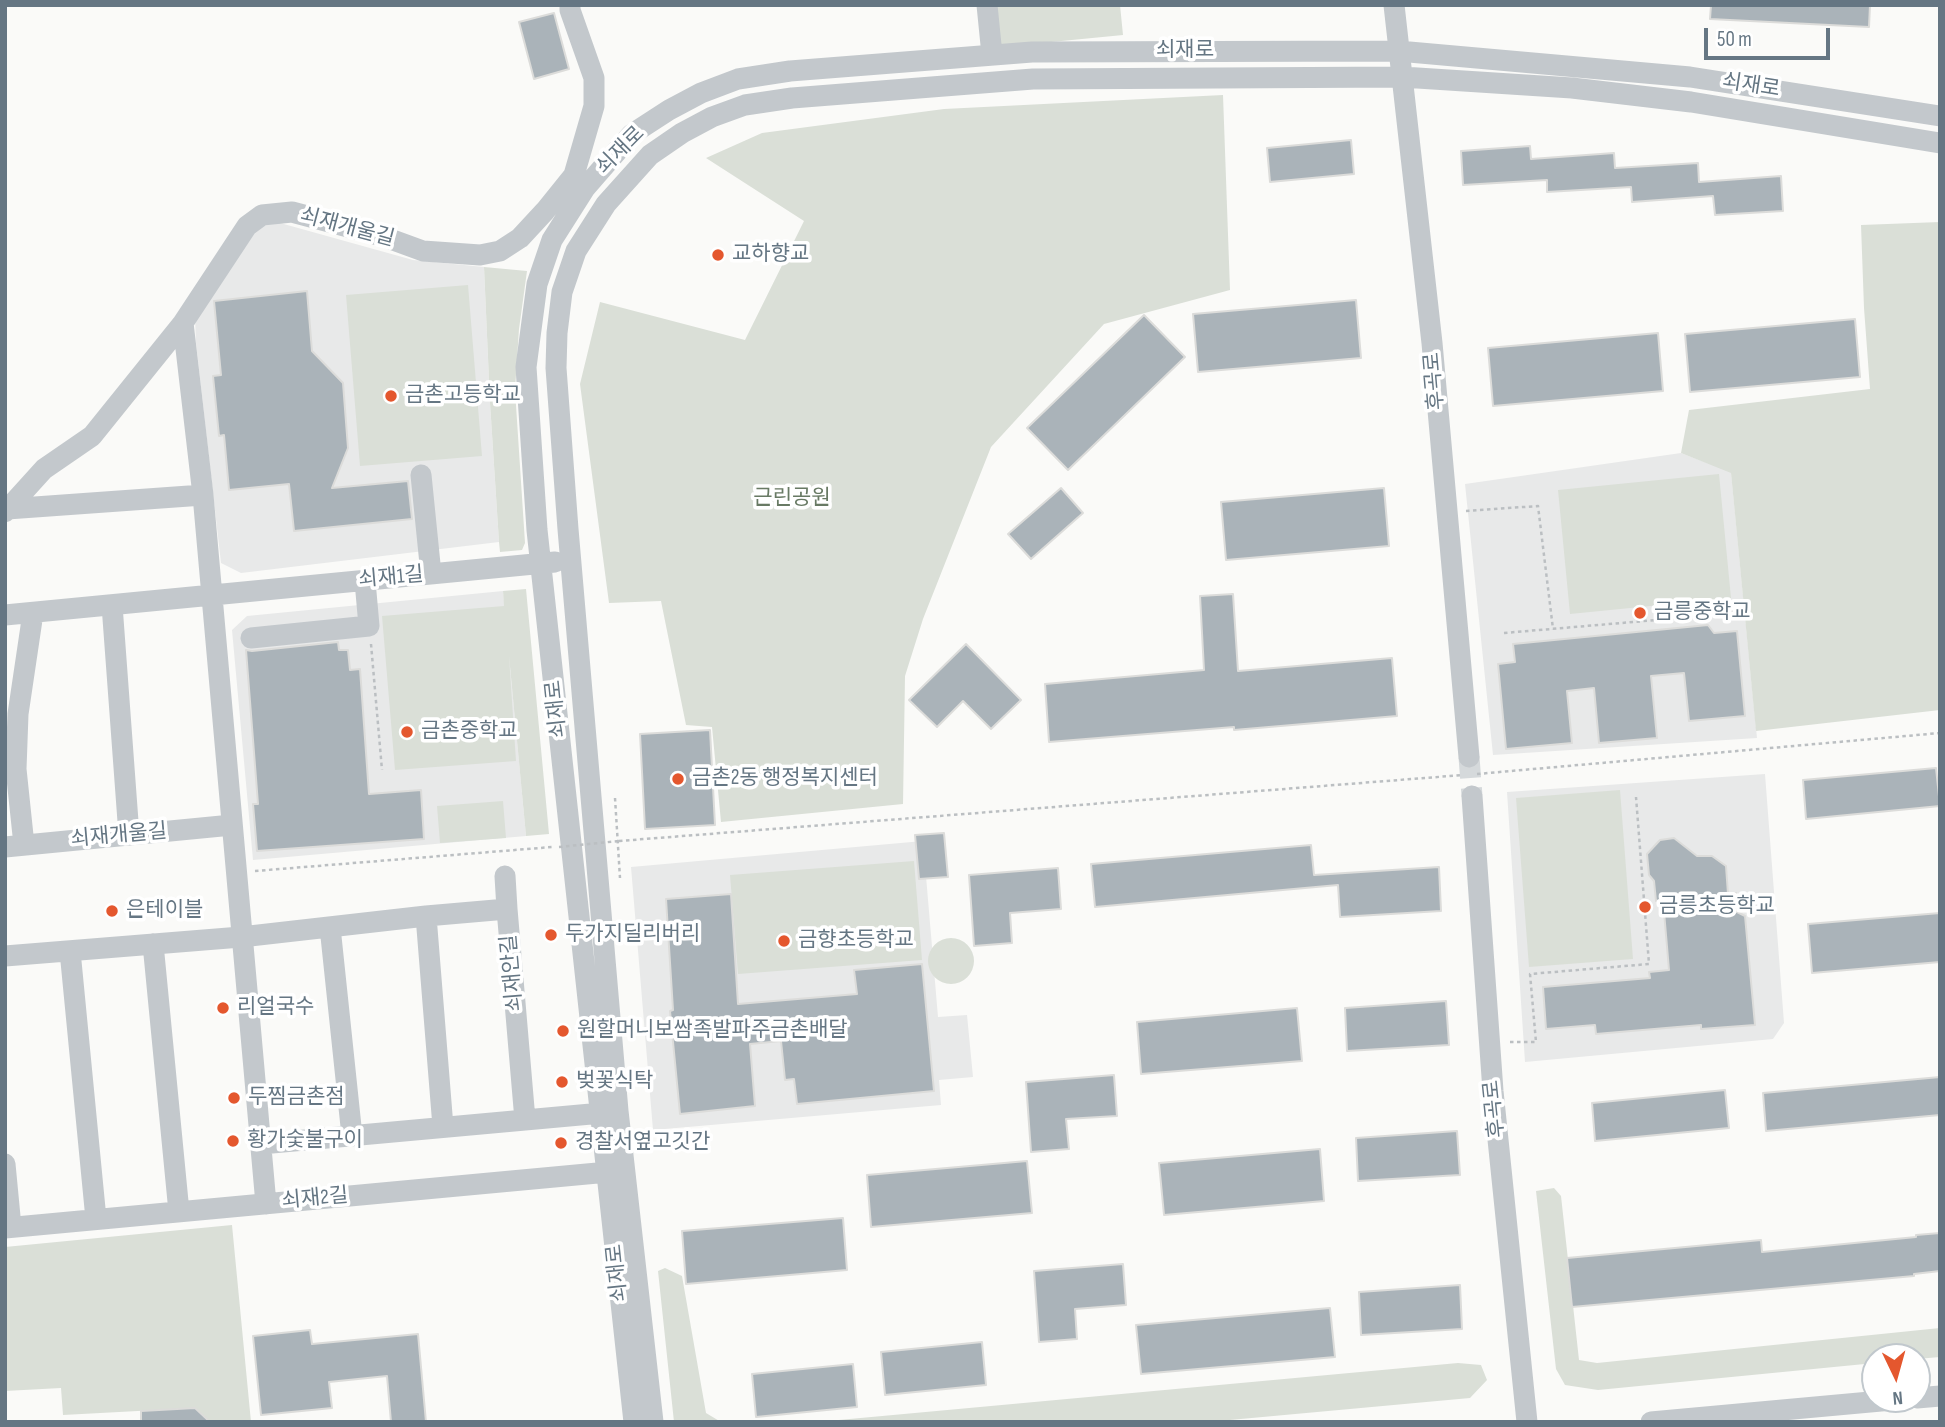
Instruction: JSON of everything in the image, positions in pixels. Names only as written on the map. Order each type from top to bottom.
[{"type":"street","name":"쇠재개울길","points":[[6,511],[44,469],[92,436],[183,323],[247,226],[262,215],[292,212],[382,236],[424,251],[480,255],[500,251],[520,238],[574,175],[594,106],[594,78],[570,5]]},
{"type":"street","points":[[987,5],[992,55]]},
{"type":"street","name":"후곡로","points":[[1394,5],[1432,343],[1469,757]]},
{"type":"street","name":"쇠재로","points":[[609,1112],[541,564],[526,367],[537,284],[552,240],[585,188],[632,134],[668,110],[701,93],[738,79],[790,71],[1032,52],[1398,51],[1690,77],[1940,116]]},
{"type":"street","name":"쇠재로","points":[[609,1112],[556,368],[557,333],[562,292],[576,251],[606,204],[650,155],[712,117],[745,105],[792,98],[1033,79],[1402,77],[1572,88],[1691,102],[1940,143]]},
{"type":"street","points":[[183,323],[203,495],[266,1204]]},
{"type":"street","points":[[421,475],[431,574]]},
{"type":"street","points":[[6,511],[203,495]]},
{"type":"street","name":"쇠재1길","points":[[5,615],[571,561]]},
{"type":"street","points":[[251,638],[369,626],[365,581]]},
{"type":"street","points":[[112,605],[130,835]]},
{"type":"street","points":[[14,846],[18,714],[33,613]]},
{"type":"street","name":"후곡로","points":[[1472,796],[1489,1042],[1527,1422]]},
{"type":"street","name":"쇠재개울길","points":[[14,846],[232,825]]},
{"type":"street","points":[[505,876],[507,909]]},
{"type":"street","name":"쇠재안길","points":[[5,956],[242,937],[507,909],[525,1119]]},
{"type":"street","points":[[426,916],[443,1127]]},
{"type":"street","points":[[330,927],[352,1136]]},
{"type":"street","points":[[153,944],[179,1212]]},
{"type":"street","points":[[70,951],[96,1219]]},
{"type":"street","points":[[261,1144],[609,1112],[653,1422]]},
{"type":"street","points":[[5,1164],[8,1228]]},
{"type":"street","name":"쇠재로","points":[[616,1171],[634,1422]]},
{"type":"street","name":"쇠재2길","points":[[8,1228],[616,1171]]},
{"type":"street","points":[[1651,1422],[1861,1403]]},
{"type":"path","points":[[1447,513],[1538,506],[1553,629]]},
{"type":"path","points":[[1504,633],[1715,615]]},
{"type":"path","points":[[369,626],[382,770]]},
{"type":"path","points":[[619,841],[1455,776],[1940,733]]},
{"type":"path","points":[[1489,1042],[1535,1042],[1530,974],[1649,964],[1636,797]]},
{"type":"path","points":[[615,798],[620,878]]},
{"type":"path","points":[[236,872],[734,831]]},
{"type":"shaded area","points":[[273,221],[413,260],[484,267],[499,542],[241,573],[221,563],[195,317],[250,234]]},
{"type":"shaded area","points":[[1681,453],[1731,472],[1757,738],[1493,755],[1465,484]]},
{"type":"shaded area","points":[[503,591],[526,836],[253,860],[232,630],[247,616]]},
{"type":"shaded area","name":"금릉초등학교","points":[[1765,774],[1784,1023],[1773,1039],[1525,1062],[1507,792]]},
{"type":"shaded area","name":"금향초등학교","points":[[923,841],[938,1017],[967,1015],[973,1077],[939,1080],[941,1105],[653,1130],[631,867]]},
{"type":"green space","points":[[996,5],[1120,5],[1123,35],[1000,47]]},
{"type":"green space","name":"근린공원","points":[[1223,95],[1230,290],[1104,324],[991,447],[923,619],[905,676],[903,804],[721,822],[712,727],[686,725],[661,601],[609,603],[580,384],[600,302],[745,340],[804,221],[706,158],[762,133],[944,109]]},
{"type":"green space","points":[[1940,222],[1940,710],[1756,731],[1731,473],[1681,453],[1689,410],[1870,389],[1861,225]]},
{"type":"green space","points":[[484,267],[527,271],[519,329],[515,390],[525,543],[522,550],[500,552]]},
{"type":"green space","points":[[468,285],[482,456],[360,466],[346,295]]},
{"type":"green space","points":[[1719,474],[1731,598],[1570,614],[1558,490]]},
{"type":"green space","points":[[526,589],[549,834],[526,836],[509,656],[516,761],[395,770],[382,616],[504,606],[503,591]]},
{"type":"green space","points":[[1620,790],[1633,959],[1529,967],[1516,798]]},
{"type":"green space","points":[[503,801],[506,838],[440,843],[437,806]]},
{"type":"green space","points":[[914,861],[922,960],[738,974],[730,875]]},
{"type":"green space","points":[[951,938],[967,945],[974,961],[967,977],[951,984],[935,977],[928,961],[935,945]]},
{"type":"green space","points":[[1554,1188],[1561,1196],[1579,1360],[1597,1363],[1940,1328],[1940,1357],[1931,1358],[1931,1343],[1861,1343],[1861,1364],[1598,1390],[1565,1385],[1556,1369],[1536,1191]]},
{"type":"green space","points":[[232,1225],[251,1422],[210,1422],[194,1408],[63,1415],[61,1388],[5,1391],[5,1247]]},
{"type":"green space","points":[[665,1268],[682,1276],[706,1413],[721,1422],[674,1422],[658,1271]]},
{"type":"green space","points":[[1458,1363],[1481,1365],[1487,1380],[1470,1398],[1208,1422],[817,1422]]},
{"type":"building","points":[[1711,5],[1870,5],[1869,27],[1710,19]]},
{"type":"building","points":[[554,13],[569,69],[534,79],[519,22]]},
{"type":"building","points":[[1351,140],[1354,174],[1270,182],[1267,148]]},
{"type":"building","points":[[1530,146],[1531,159],[1614,153],[1615,168],[1698,163],[1699,182],[1781,176],[1783,211],[1715,215],[1713,196],[1632,202],[1631,187],[1547,192],[1547,180],[1463,185],[1461,151]]},
{"type":"building","points":[[307,291],[312,351],[343,383],[348,448],[332,488],[408,481],[412,519],[294,531],[289,484],[229,490],[224,435],[219,436],[213,376],[221,375],[214,301]]},
{"type":"building","points":[[1356,300],[1361,358],[1198,372],[1193,314]]},
{"type":"building","points":[[1144,315],[1185,357],[1068,470],[1027,428]]},
{"type":"building","points":[[1855,319],[1860,377],[1690,392],[1685,334]]},
{"type":"building","points":[[1658,333],[1663,391],[1493,406],[1488,348]]},
{"type":"building","points":[[1061,488],[1083,513],[1031,559],[1008,534]]},
{"type":"building","points":[[1384,488],[1389,546],[1226,560],[1221,502]]},
{"type":"building","points":[[1233,594],[1238,671],[1392,658],[1397,716],[1049,742],[1045,684],[1204,670],[1200,596]]},
{"type":"building","points":[[1708,625],[1714,633],[1737,631],[1745,716],[1689,721],[1684,673],[1651,676],[1657,738],[1599,743],[1594,688],[1567,691],[1572,743],[1506,749],[1498,664],[1515,662],[1513,644]]},
{"type":"building","points":[[338,642],[339,650],[348,650],[350,670],[360,669],[369,794],[421,790],[424,839],[257,851],[253,804],[258,804],[246,650]]},
{"type":"building","points":[[966,644],[1021,700],[991,729],[963,701],[937,727],[909,700]]},
{"type":"building","name":"금촌2동 행정복지센터","points":[[710,730],[715,825],[645,829],[640,734]]},
{"type":"building","points":[[1936,768],[1940,806],[1806,819],[1803,780]]},
{"type":"building","points":[[944,833],[948,877],[919,879],[915,835]]},
{"type":"building","points":[[1674,838],[1697,856],[1712,856],[1726,866],[1728,894],[1736,893],[1737,912],[1745,916],[1755,1025],[1701,1029],[1701,1025],[1596,1034],[1595,1025],[1546,1029],[1543,987],[1650,978],[1649,972],[1669,970],[1663,900],[1656,901],[1647,854],[1660,840]]},
{"type":"building","points":[[1311,845],[1314,875],[1439,867],[1441,911],[1340,917],[1338,885],[1095,907],[1091,864]]},
{"type":"building","points":[[1058,868],[1061,909],[1010,913],[1012,943],[974,946],[969,875]]},
{"type":"building","points":[[731,894],[738,1004],[857,994],[854,970],[922,964],[934,1091],[797,1104],[794,1079],[785,1080],[781,1041],[750,1044],[755,1106],[680,1114],[670,1011],[673,1010],[666,899]]},
{"type":"building","points":[[1940,913],[1940,962],[1812,973],[1808,924]]},
{"type":"building","points":[[1446,1001],[1449,1045],[1347,1051],[1345,1008]]},
{"type":"building","points":[[1297,1008],[1302,1061],[1141,1074],[1137,1022]]},
{"type":"building","points":[[1114,1075],[1117,1116],[1066,1119],[1069,1149],[1031,1152],[1026,1082]]},
{"type":"building","points":[[1940,1077],[1940,1115],[1766,1131],[1763,1093]]},
{"type":"building","points":[[1725,1090],[1729,1128],[1595,1141],[1592,1103]]},
{"type":"building","points":[[1457,1131],[1460,1175],[1358,1181],[1356,1138]]},
{"type":"building","points":[[1320,1149],[1324,1201],[1164,1215],[1159,1163]]},
{"type":"building","points":[[1027,1161],[1032,1213],[871,1227],[867,1175]]},
{"type":"building","points":[[843,1218],[847,1270],[686,1284],[682,1231]]},
{"type":"building","points":[[1940,1233],[1940,1271],[1914,1276],[1572,1307],[1567,1258],[1761,1240],[1762,1252]]},
{"type":"building","points":[[1123,1264],[1126,1305],[1075,1309],[1077,1339],[1039,1342],[1034,1271]]},
{"type":"building","points":[[1460,1285],[1462,1329],[1361,1335],[1359,1292]]},
{"type":"building","points":[[1330,1308],[1335,1357],[1141,1374],[1136,1325]]},
{"type":"building","points":[[310,1330],[312,1344],[418,1334],[426,1422],[391,1422],[387,1376],[329,1382],[332,1408],[261,1415],[253,1336]]},
{"type":"building","points":[[982,1342],[986,1385],[885,1395],[881,1352]]},
{"type":"building","points":[[853,1364],[857,1407],[756,1417],[752,1374]]},
{"type":"building","points":[[195,1408],[210,1422],[141,1422],[141,1411]]},
{"type":"tunnel","points":[[1469,757],[1472,796]]},
{"type":"place","name":"교하향교","points":[[718,255]]},
{"type":"place","name":"금촌고등학교","points":[[391,396]]},
{"type":"place","name":"금릉중학교","points":[[1640,613]]},
{"type":"place","name":"금촌중학교","points":[[407,732]]},
{"type":"place","name":"금촌2동 행정복지센터","points":[[678,779]]},
{"type":"place","name":"금릉초등학교","points":[[1645,907]]},
{"type":"place","name":"은테이블","points":[[112,911]]},
{"type":"place","name":"두가지딜리버리","points":[[551,935]]},
{"type":"place","name":"금향초등학교","points":[[784,941]]},
{"type":"place","name":"리얼국수","points":[[223,1008]]},
{"type":"place","name":"원할머니보쌈족발파주금촌배달","points":[[563,1031]]},
{"type":"place","name":"벚꽃식탁","points":[[562,1082]]},
{"type":"place","name":"두찜금촌점","points":[[234,1098]]},
{"type":"place","name":"황가숯불구이","points":[[233,1141]]},
{"type":"place","name":"경찰서옆고깃간","points":[[561,1143]]}]
